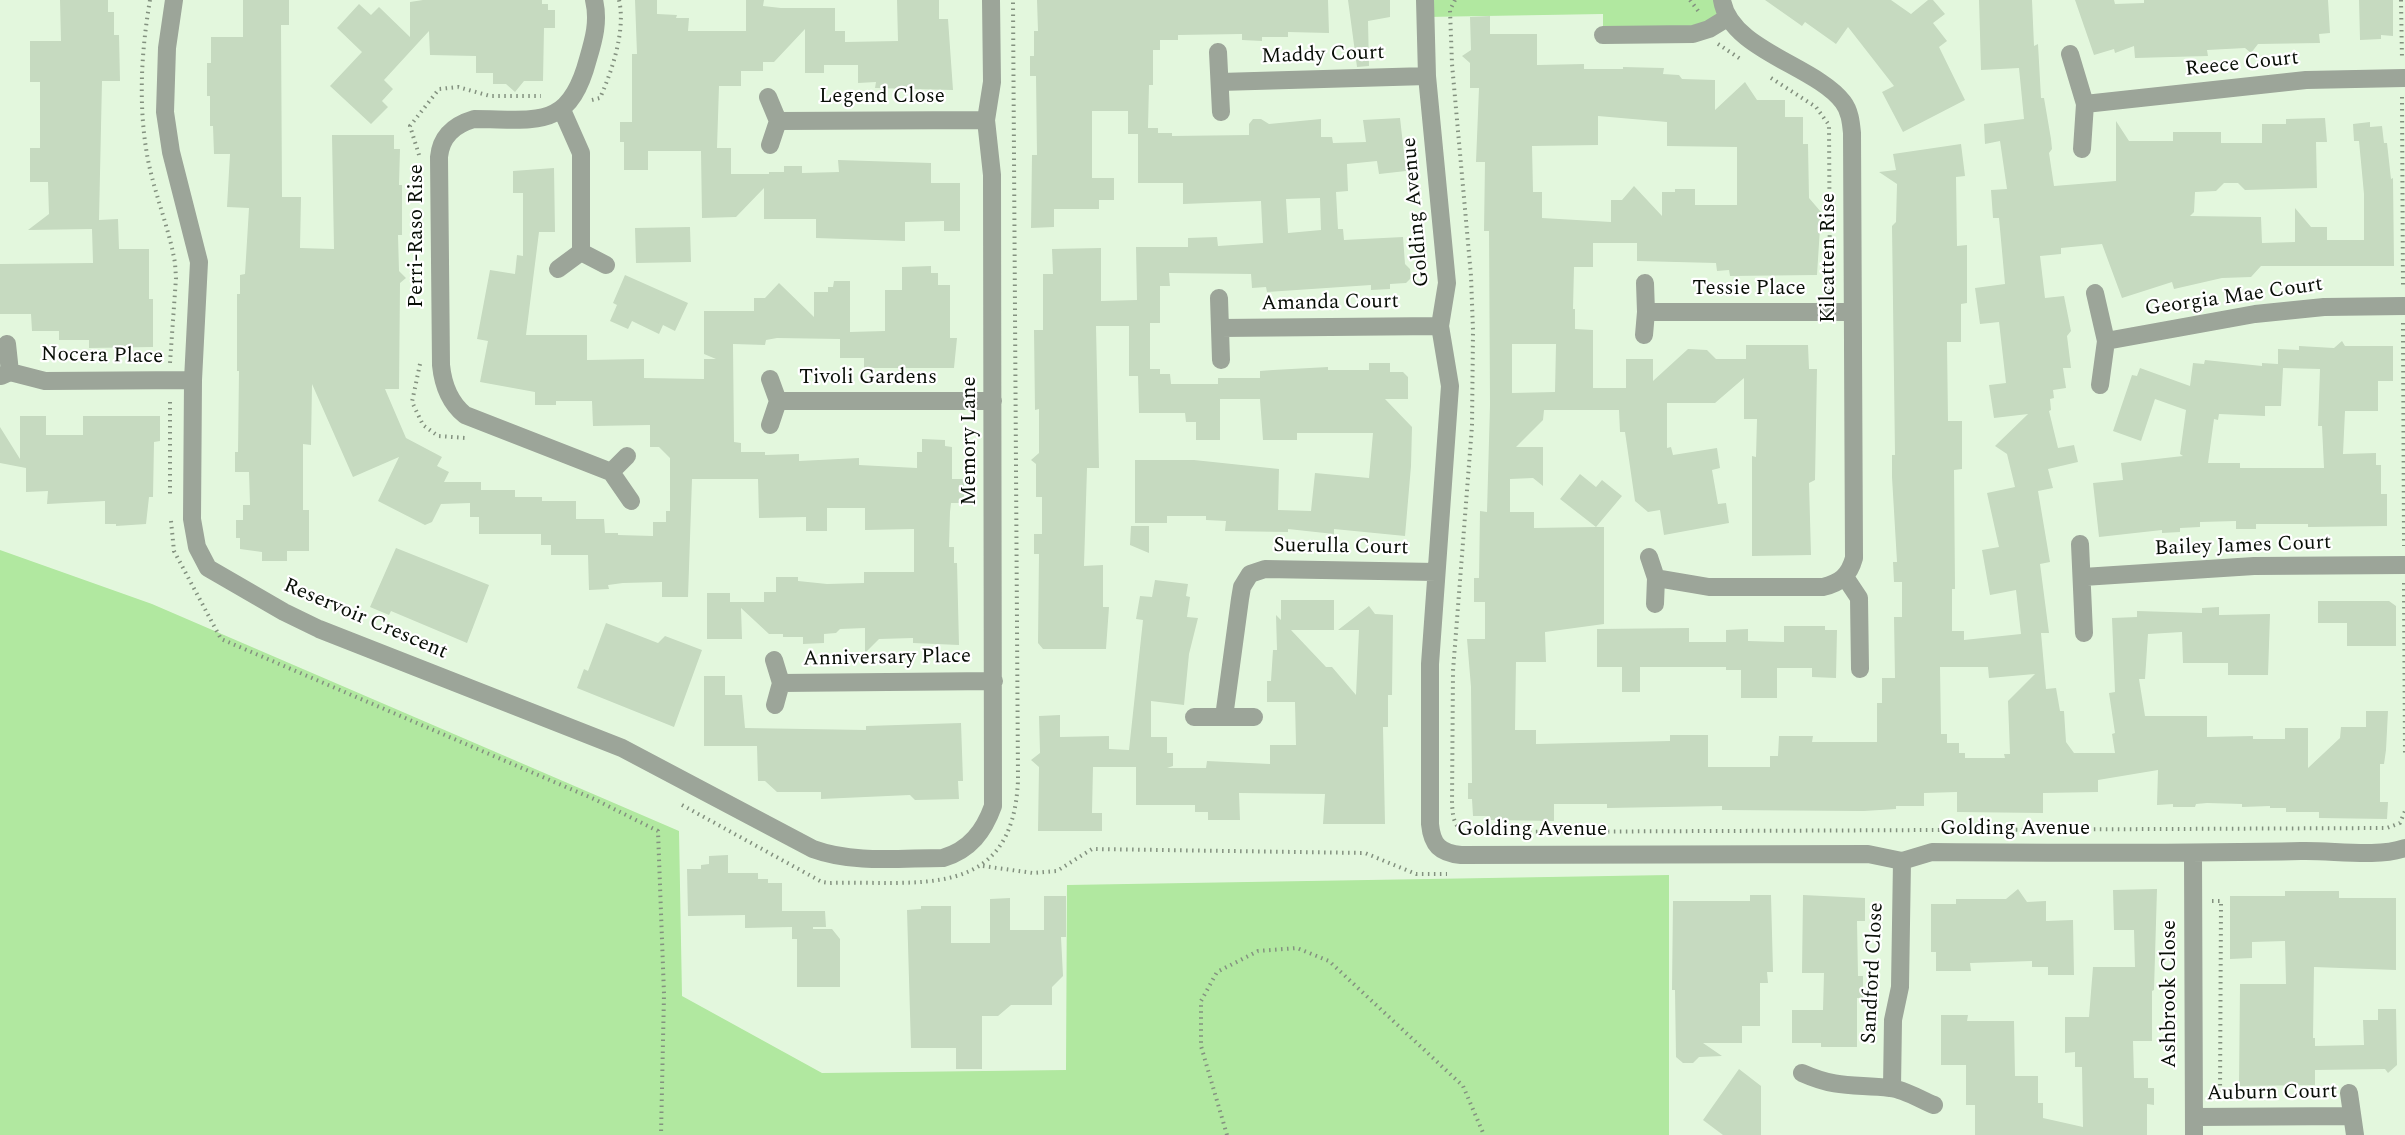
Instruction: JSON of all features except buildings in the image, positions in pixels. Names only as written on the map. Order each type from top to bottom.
[{"type":"street","name":"Reservoir Crescent","points":[[174,0],[167,48],[165,112],[171,152],[199,262],[193,380],[194,536],[201,559],[219,575],[319,629],[622,748],[813,849],[843,858],[943,858]]},
{"type":"street","points":[[581,252],[581,153],[562,110],[571,102],[581,84],[597,24],[594,0]]},
{"type":"street","name":"Memory Lane","points":[[943,858],[963,850],[971,843],[985,826],[993,806],[992,175],[986,120],[992,82],[991,0]]},
{"type":"street","name":"Golding Avenue","points":[[1425,0],[1427,76],[1446,264],[1446,298],[1440,326],[1450,386],[1430,664],[1428,753],[1430,824],[1434,842],[1439,849],[1446,853],[1461,855],[1868,854],[1902,861],[1932,852],[2193,853],[2337,850],[2376,852],[2405,848]]},
{"type":"street","points":[[1603,35],[1693,34],[1709,29],[1727,18],[1722,0]]},
{"type":"street","name":"Kilcatten Rise","points":[[1727,18],[1741,33],[1832,92],[1845,104],[1852,134],[1854,546],[1851,568],[1845,577]]},
{"type":"street","points":[[1218,52],[1221,112]]},
{"type":"street","points":[[2070,54],[2085,104],[2082,149]]},
{"type":"street","name":"Reece Court","points":[[2085,104],[2403,71]]},
{"type":"street","name":"Maddy Court","points":[[1220,82],[1427,76]]},
{"type":"street","points":[[768,97],[778,121],[770,145]]},
{"type":"street","name":"Perri-Raso Rise","points":[[562,110],[532,120],[474,119],[456,126],[444,141],[439,157],[442,375],[450,399],[465,415],[610,472]]},
{"type":"street","name":"Legend Close","points":[[778,121],[986,120]]},
{"type":"street","points":[[581,252],[606,265]]},
{"type":"street","points":[[558,269],[581,252]]},
{"type":"street","points":[[1644,335],[1645,283]]},
{"type":"street","points":[[2095,293],[2106,341],[2100,385]]},
{"type":"street","points":[[1219,298],[1221,360]]},
{"type":"street","name":"Georgia Mae Court","points":[[2106,341],[2255,314],[2404,298]]},
{"type":"street","name":"Tessie Place","points":[[1646,312],[1852,312]]},
{"type":"street","name":"Amanda Court","points":[[1220,328],[1440,326]]},
{"type":"street","name":"Nocera Place","points":[[7,344],[5,374],[45,381],[193,380]]},
{"type":"street","name":"Tivoli Gardens","points":[[770,379],[778,401],[770,425]]},
{"type":"street","name":"Tivoli Gardens","points":[[778,401],[993,401]]},
{"type":"street","points":[[627,456],[610,472],[631,501]]},
{"type":"street","points":[[2080,544],[2084,633]]},
{"type":"street","points":[[1648,557],[1656,578],[1655,604]]},
{"type":"street","name":"Bailey James Court","points":[[2083,577],[2404,558]]},
{"type":"street","name":"Suerulla Court","points":[[1224,717],[1242,587],[1250,574],[1264,569],[1436,572]]},
{"type":"street","points":[[1656,578],[1709,587],[1811,587],[1831,585],[1845,577],[1859,598],[1860,669]]},
{"type":"street","name":"Anniversary Place","points":[[774,660],[781,683],[775,705]]},
{"type":"street","name":"Anniversary Place","points":[[781,683],[994,681]]},
{"type":"street","points":[[1194,717],[1254,717]]},
{"type":"street","name":"Ashbrook Close","points":[[2193,853],[2194,1126]]},
{"type":"street","name":"Sandford Close","points":[[1892,1088],[1892,1030],[1900,987],[1902,861]]},
{"type":"street","points":[[1802,1073],[1841,1086],[1892,1088],[1934,1106]]},
{"type":"street","name":"Auburn Court","points":[[2349,1093],[2350,1116],[2355,1135]]},
{"type":"street","name":"Auburn Court","points":[[2194,1126],[2350,1116]]},
{"type":"path","points":[[1013,0],[1018,780],[1017,797],[1006,833],[983,866],[1033,873],[1057,871],[1092,849],[1365,853],[1416,874],[1449,874]]},
{"type":"path","points":[[1455,0],[1450,10],[1452,64],[1473,303],[1472,426],[1453,671],[1453,817],[1462,832],[1473,836],[1495,832],[2387,828],[2400,823],[2405,811]]},
{"type":"path","points":[[1690,0],[1703,17]]},
{"type":"path","points":[[2401,0],[2403,71]]},
{"type":"path","points":[[1715,38],[1724,49],[1748,64]]},
{"type":"path","points":[[1767,76],[1816,107],[1827,118],[1829,125],[1830,299]]},
{"type":"path","points":[[420,161],[410,126],[439,89],[458,87],[490,96],[548,96]]},
{"type":"path","points":[[2402,97],[2404,298]]},
{"type":"path","points":[[2403,325],[2404,558]]},
{"type":"path","points":[[420,354],[412,402],[423,425],[438,436],[462,437],[474,442]]},
{"type":"path","points":[[189,578],[222,639],[594,799],[658,831],[664,994],[661,1135]]},
{"type":"path","points":[[2404,579],[2405,756]]},
{"type":"path","points":[[2193,902],[2221,901],[2220,1107]]},
{"type":"path","points":[[1227,1135],[1201,1046],[1200,1001],[1217,972],[1258,951],[1296,948],[1329,961],[1463,1086],[1484,1135]]},
{"type":"green space","points":[[1425,0],[1722,0],[1723,8],[1709,29],[1603,35],[1603,14],[1425,17]]},
{"type":"green space","points":[[0,550],[152,604],[679,831],[682,996],[822,1073],[1066,1070],[1067,885],[1669,875],[1669,1135],[0,1135]]}]
